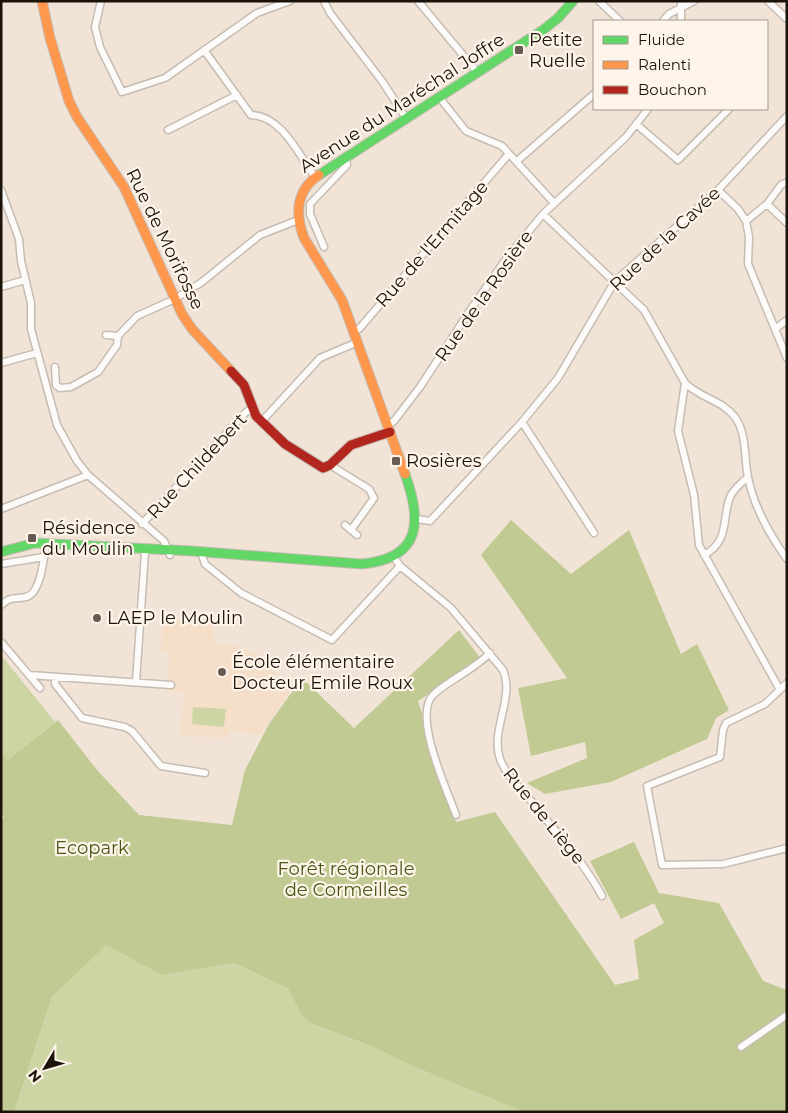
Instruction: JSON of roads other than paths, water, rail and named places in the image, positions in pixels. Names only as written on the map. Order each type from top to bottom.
[{"type":"street","name":"Rue de Morifosse","points":[[42,1],[50,38],[69,100],[77,117],[124,187],[175,300],[192,329],[244,385],[252,409],[285,444],[323,468],[330,465]]},
{"type":"street","points":[[101,1],[95,27],[100,47],[122,92],[165,78],[257,13],[272,4],[290,1]]},
{"type":"street","points":[[324,1],[330,13],[382,81],[406,118]]},
{"type":"street","points":[[418,1],[477,72]]},
{"type":"street","name":"Avenue du Maréchal Joffre","points":[[417,520],[415,501],[354,331],[338,290],[304,238],[298,220],[297,206],[301,193],[314,177],[543,30],[558,18],[573,1]]},
{"type":"street","points":[[599,1],[619,20]]},
{"type":"street","points":[[664,20],[682,5],[694,1]]},
{"type":"street","points":[[768,1],[787,20]]},
{"type":"street","points":[[681,20],[682,5]]},
{"type":"street","points":[[204,50],[251,115],[265,117],[278,126],[314,177]]},
{"type":"street","points":[[168,130],[237,95]]},
{"type":"street","points":[[517,161],[593,95]]},
{"type":"street","points":[[439,97],[466,131],[502,146],[508,155],[517,161],[554,203]]},
{"type":"street","name":"Rue de la Rosière","points":[[389,428],[420,387],[506,259],[543,214],[626,138],[647,110]]},
{"type":"street","points":[[636,124],[678,160],[728,110]]},
{"type":"street","name":"Rue de la Cavée","points":[[417,520],[430,521],[522,422],[565,368],[615,281],[718,190],[787,116]]},
{"type":"street","name":"Rue de l'Ermitage","points":[[354,331],[359,329],[508,155]]},
{"type":"street","points":[[324,247],[310,214],[310,204],[347,165],[346,156]]},
{"type":"street","points":[[746,221],[767,204],[781,185],[787,182]]},
{"type":"street","points":[[1,190],[19,239],[25,280],[31,302],[31,330],[58,425],[77,461],[88,475],[142,524],[164,541],[170,552]]},
{"type":"street","points":[[718,190],[738,209],[746,221],[749,236],[748,264],[787,358]]},
{"type":"street","points":[[767,204],[787,223]]},
{"type":"street","points":[[543,214],[644,310],[685,383],[692,389],[724,405],[736,419],[742,431],[748,477],[761,517],[787,560]]},
{"type":"street","points":[[55,367],[57,387],[71,387],[98,372],[118,345],[118,336],[137,316],[175,300],[220,268],[260,235],[298,220]]},
{"type":"street","points":[[1,287],[25,280]]},
{"type":"street","points":[[775,328],[787,320]]},
{"type":"street","points":[[106,334],[118,336]]},
{"type":"street","name":"Rue Childebert","points":[[262,421],[320,358],[358,342]]},
{"type":"street","points":[[1,363],[37,353]]},
{"type":"street","points":[[45,381],[56,377]]},
{"type":"street","points":[[685,383],[678,431],[694,495],[700,545],[780,690]]},
{"type":"street","name":"Rue Childebert","points":[[142,524],[246,412],[252,409]]},
{"type":"street","points":[[522,422],[594,533]]},
{"type":"street","points":[[345,525],[354,532],[374,498],[369,489],[330,465],[351,445],[389,428]]},
{"type":"street","points":[[1,509],[88,475]]},
{"type":"street","points":[[704,555],[721,538],[726,526],[732,493],[748,477]]},
{"type":"street","points":[[170,552],[180,550],[362,564],[381,562],[394,557],[408,542],[417,520]]},
{"type":"street","points":[[2,551],[27,544],[46,544],[190,555],[201,553]]},
{"type":"street","points":[[1,605],[10,598],[25,597],[33,593],[41,573],[46,544]]},
{"type":"street","points":[[136,682],[148,551]]},
{"type":"street","points":[[201,553],[205,564],[241,593],[332,640],[400,566],[394,557]]},
{"type":"street","points":[[1,564],[44,557]]},
{"type":"street","name":"Rue de Liège","points":[[400,566],[451,608],[503,670],[506,680],[497,747],[504,768],[588,871],[602,896]]},
{"type":"street","points":[[1,642],[40,688]]},
{"type":"street","points":[[456,816],[429,737],[427,721],[430,703],[434,694],[470,671],[490,653]]},
{"type":"street","points":[[30,675],[171,686]]},
{"type":"street","points":[[55,677],[55,684],[82,718],[126,727],[132,731],[161,766],[205,773]]},
{"type":"street","points":[[787,683],[765,704],[726,723],[723,730],[720,757],[647,786],[662,865],[723,864],[787,848]]},
{"type":"street","points":[[741,1047],[787,1015]]},
{"type":"place","name":"Petite Ruelle","points":[[519,50]]},
{"type":"place","name":"Rosières","points":[[396,461]]},
{"type":"place","name":"Résidence du Moulin","points":[[32,538]]},
{"type":"place","name":"LAEP le Moulin","points":[[97,618]]},
{"type":"place","name":"École élémentaire Docteur Emile Roux","points":[[222,672]]},
{"type":"park label","name":"Ecopark","points":[[92,848]]},
{"type":"park label","name":"Forêt régionale de Cormeilles","points":[[346,880]]}]
